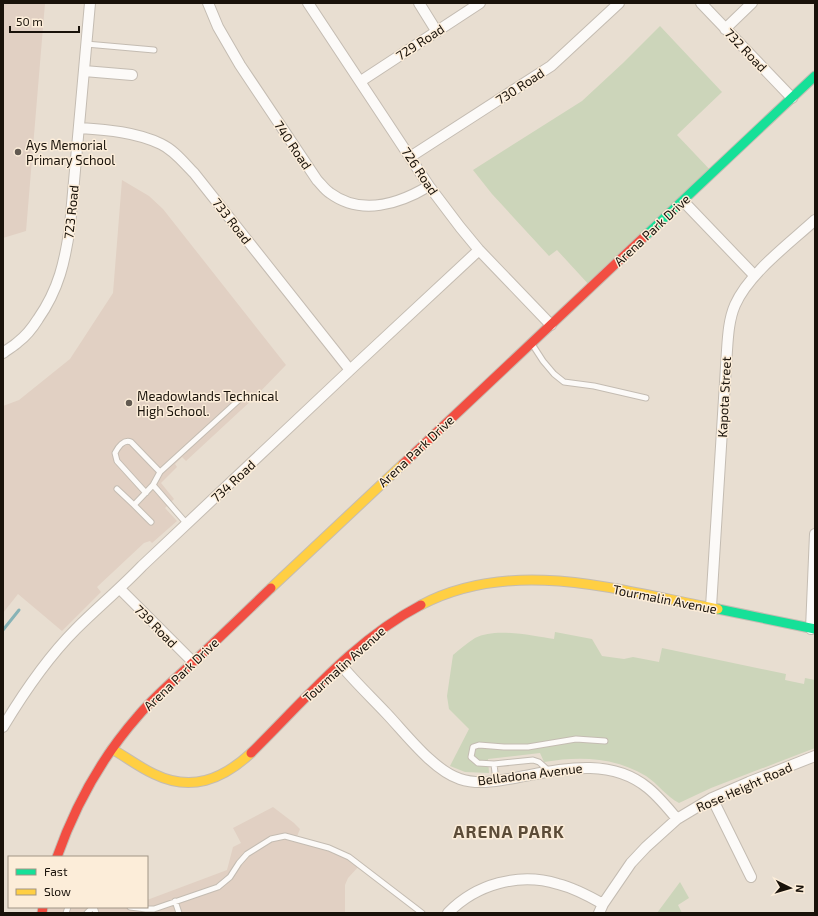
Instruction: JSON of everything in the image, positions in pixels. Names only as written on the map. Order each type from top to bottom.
[{"type":"street","name":"723 Road","points":[[3,352],[18,342],[31,329],[46,308],[62,273],[70,226],[80,128],[90,3]]},
{"type":"street","name":"740 Road","points":[[208,3],[218,27],[240,65],[316,180],[330,193],[341,199],[356,204],[378,206],[414,195],[429,186]]},
{"type":"street","name":"726 Road","points":[[308,3],[429,186],[479,250],[551,325]]},
{"type":"street","points":[[419,3],[437,32]]},
{"type":"street","name":"729 Road","points":[[361,81],[480,3]]},
{"type":"street","name":"730 Road","points":[[410,157],[551,66],[619,3]]},
{"type":"street","name":"732 Road","points":[[701,3],[792,98]]},
{"type":"street","points":[[725,29],[752,3]]},
{"type":"street","points":[[84,71],[132,75]]},
{"type":"street","name":"Arena Park Drive","points":[[57,856],[61,845],[86,793],[112,749],[131,724],[160,693],[815,76]]},
{"type":"street","name":"733 Road","points":[[80,128],[123,132],[162,144],[177,155],[194,173],[350,370]]},
{"type":"street","points":[[683,201],[754,275]]},
{"type":"street","name":"Kapota Street","points":[[711,607],[726,350],[730,320],[738,298],[754,275],[815,220]]},
{"type":"street","name":"734 Road","points":[[3,727],[18,702],[55,652],[76,629],[479,250]]},
{"type":"street","points":[[813,629],[815,534]]},
{"type":"street","name":"Tourmalin Avenue","points":[[112,749],[155,775],[178,782],[201,782],[213,778],[232,769],[243,760],[366,642],[413,608],[455,590],[490,582],[549,579],[582,583],[711,607],[813,629]]},
{"type":"street","name":"739 Road","points":[[120,589],[193,662]]},
{"type":"street","name":"Belladona Avenue","points":[[341,665],[431,762],[442,770],[461,779],[483,782],[563,769],[590,767],[605,768],[619,772],[647,787],[677,819]]},
{"type":"street","name":"Rose Height Road","points":[[601,908],[632,863],[646,847],[677,819],[712,798],[815,756]]},
{"type":"street","points":[[712,798],[751,877]]},
{"type":"street","points":[[448,913],[470,895],[485,887],[521,879],[543,880],[572,888],[601,908]]},
{"type":"lane","points":[[86,44],[154,50]]},
{"type":"lane","points":[[532,343],[543,361],[554,374],[564,382],[594,386],[646,398]]},
{"type":"lane","points":[[134,505],[153,485],[160,472],[240,399]]},
{"type":"lane","points":[[146,493],[117,461],[115,453],[118,448],[124,442],[131,442],[160,472]]},
{"type":"lane","points":[[153,485],[187,524]]},
{"type":"lane","points":[[117,489],[151,522]]},
{"type":"lane","points":[[549,772],[539,762],[533,760],[494,764],[482,764],[475,762],[471,756],[473,747],[479,745],[528,747],[576,739],[605,741]]},
{"type":"lane","points":[[494,764],[496,781]]},
{"type":"lane","points":[[138,908],[154,908],[218,886],[230,877],[247,854],[271,839],[285,836],[329,848],[349,857],[422,913]]},
{"type":"lane","points":[[175,901],[179,913]]},
{"type":"shaded area","name":"Ays Memorial Primary School","points":[[3,3],[45,3],[26,231],[3,238]]},
{"type":"shaded area","name":"Meadowlands Technical High School.","points":[[122,180],[149,196],[163,209],[286,365],[254,398],[186,461],[182,457],[175,464],[177,467],[161,483],[174,499],[165,508],[177,521],[152,543],[150,541],[144,543],[97,587],[101,592],[62,631],[18,594],[3,613],[3,406],[19,400],[70,359],[113,293]]},
{"type":"shaded area","points":[[273,807],[300,829],[296,839],[329,849],[360,865],[348,878],[345,885],[345,913],[42,913],[43,908],[148,908],[148,900],[227,870],[233,847],[241,843],[233,828]]},
{"type":"green space","points":[[660,26],[722,92],[677,135],[713,173],[591,287],[557,250],[549,256],[492,194],[473,170],[582,101]]},
{"type":"green space","points":[[555,632],[592,639],[602,656],[624,659],[633,657],[659,662],[662,648],[786,674],[785,680],[804,684],[805,678],[815,680],[815,748],[711,788],[679,803],[646,776],[622,765],[609,762],[571,759],[544,762],[540,753],[488,759],[489,773],[465,772],[450,766],[469,729],[449,709],[447,696],[453,655],[475,638],[484,635],[493,633],[514,633],[554,639]]},
{"type":"green space","points":[[680,882],[689,898],[678,905],[682,913],[657,913]]},
{"type":"waterway","points":[[3,630],[19,610]]},
{"type":"traffic: fast","points":[[644,237],[815,76]]},
{"type":"traffic: fast","points":[[718,609],[815,629]]},
{"type":"traffic: slow","points":[[271,588],[403,464]]},
{"type":"traffic: slow","points":[[421,605],[456,590],[493,582],[530,580],[568,582],[606,587],[718,609]]},
{"type":"traffic: slow","points":[[112,749],[154,774],[181,782],[206,780],[217,776],[229,770],[251,753]]},
{"type":"traffic: jam","points":[[403,464],[644,237]]},
{"type":"traffic: jam","points":[[57,856],[81,801],[101,765],[125,732],[156,697],[271,588]]},
{"type":"traffic: jam","points":[[251,753],[352,653],[397,619],[421,605]]},
{"type":"traffic: jam","points":[[42,913],[43,908]]},
{"type":"place","name":"Ays Memorial Primary School","points":[[18,152]]},
{"type":"place","name":"Meadowlands Technical High School.","points":[[129,403]]},
{"type":"district","name":"ARENA PARK","points":[[509,831]]}]
